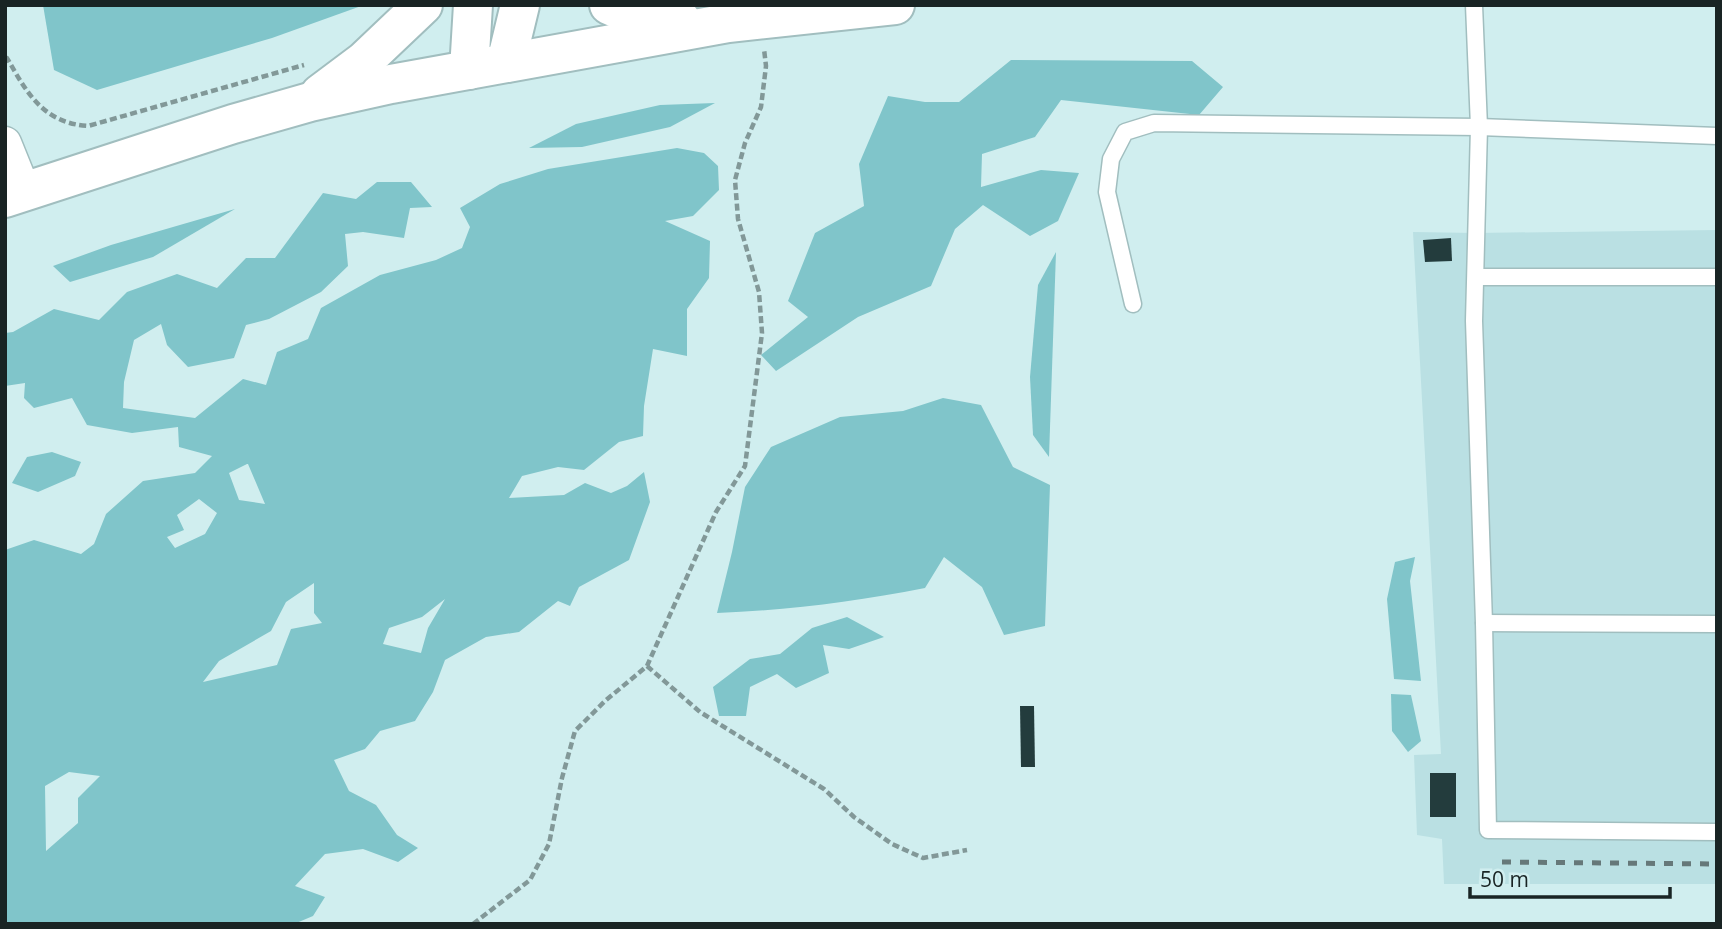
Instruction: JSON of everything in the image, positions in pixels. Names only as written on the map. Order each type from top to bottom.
[{"type":"street","points":[[310,102],[364,61],[423,5]]},
{"type":"street","points":[[469,69],[473,5]]},
{"type":"street","points":[[506,63],[520,5]]},
{"type":"street","points":[[609,5],[649,19],[745,22]]},
{"type":"street","points":[[5,143],[15,194],[310,102],[469,69],[745,22],[895,5]]},
{"type":"lane","points":[[1474,5],[1479,127],[1474,321],[1488,830],[1717,832]]},
{"type":"lane","points":[[1133,304],[1107,192],[1111,159],[1125,132],[1154,123],[1479,127],[1717,136]]},
{"type":"lane","points":[[1476,277],[1717,277]]},
{"type":"lane","points":[[1484,623],[1717,624]]},
{"type":"path","points":[[473,924],[530,880],[549,844],[562,778],[575,731],[647,666],[716,512],[745,466],[762,333],[759,292],[738,219],[735,180],[745,143],[761,107],[766,66],[745,22]]},
{"type":"path","points":[[5,59],[8,58],[27,93],[41,107],[65,122],[88,126],[306,64]]},
{"type":"path","points":[[647,666],[701,712],[824,789],[854,817],[892,844],[923,859],[967,850]]},
{"type":"shaded area","points":[[43,5],[364,5],[272,38],[97,90],[54,70]]},
{"type":"shaded area","points":[[1011,60],[1192,61],[1223,87],[1199,115],[1061,100],[1035,137],[982,154],[981,187],[1041,170],[1079,173],[1058,221],[1030,236],[983,205],[955,229],[931,286],[858,317],[776,371],[761,355],[808,317],[788,301],[815,233],[864,206],[859,164],[888,96],[925,102],[959,102]]},
{"type":"shaded area","points":[[715,103],[670,127],[582,147],[529,148],[576,124],[660,105]]},
{"type":"shaded area","points":[[677,148],[704,153],[718,166],[719,190],[693,216],[665,221],[710,241],[709,278],[687,309],[687,356],[653,349],[644,406],[643,436],[619,442],[584,470],[558,467],[522,476],[509,498],[564,495],[585,483],[611,493],[627,486],[644,472],[650,502],[629,560],[579,587],[570,606],[558,601],[519,632],[486,637],[445,660],[433,692],[415,721],[380,731],[365,749],[334,760],[349,791],[376,805],[397,835],[418,848],[398,862],[363,849],[325,854],[295,886],[325,897],[313,916],[294,924],[5,924],[5,550],[34,540],[81,554],[94,544],[106,514],[143,481],[195,473],[212,456],[179,447],[178,427],[132,433],[87,425],[72,398],[34,408],[24,398],[25,383],[5,386],[5,333],[13,332],[54,309],[99,320],[127,292],[177,274],[217,288],[246,258],[275,258],[323,193],[356,199],[377,182],[411,182],[432,207],[410,208],[404,238],[363,232],[345,234],[348,266],[321,292],[269,319],[246,325],[234,358],[188,367],[167,345],[161,324],[134,340],[124,382],[123,408],[195,418],[243,379],[266,385],[277,352],[308,339],[321,308],[380,275],[436,260],[462,248],[470,227],[460,208],[500,184],[548,169]],"holes":[[[248,464],[265,504],[239,500],[229,473]],[[199,499],[217,513],[205,534],[175,548],[167,537],[184,530],[177,515]],[[314,583],[314,613],[322,623],[291,629],[277,665],[203,682],[219,661],[271,631],[286,602]],[[445,599],[428,628],[421,653],[383,644],[389,628],[422,617]],[[69,772],[100,776],[78,798],[78,823],[46,851],[45,786]]]},
{"type":"shaded area","points":[[235,209],[153,257],[70,282],[53,266],[111,245]]},
{"type":"shaded area","points":[[1717,230],[1717,884],[1444,884],[1442,839],[1417,835],[1414,755],[1441,754],[1413,232]]},
{"type":"shaded area","points":[[1056,252],[1049,457],[1033,435],[1030,377],[1038,285]]},
{"type":"shaded area","points":[[943,398],[981,405],[1013,467],[1050,485],[1045,626],[1004,635],[982,587],[944,557],[925,588],[821,605],[717,613],[745,487],[771,447],[840,417],[903,411]]},
{"type":"shaded area","points":[[52,452],[81,462],[75,476],[38,492],[12,483],[27,457]]},
{"type":"shaded area","points":[[1415,557],[1410,581],[1421,681],[1394,679],[1387,599],[1395,562]]},
{"type":"shaded area","points":[[847,617],[884,637],[849,649],[823,645],[829,673],[796,688],[777,674],[750,687],[746,716],[719,716],[713,687],[750,659],[780,654],[812,628]]},
{"type":"shaded area","points":[[1391,694],[1411,695],[1421,741],[1408,752],[1392,731]]},
{"type":"building","points":[[1451,238],[1452,261],[1425,262],[1423,240]]},
{"type":"building","points":[[1020,706],[1034,706],[1035,767],[1021,767]]},
{"type":"building","points":[[1430,773],[1456,773],[1456,817],[1430,817]]},
{"type":"railway","points":[[1502,862],[1717,864]]}]
